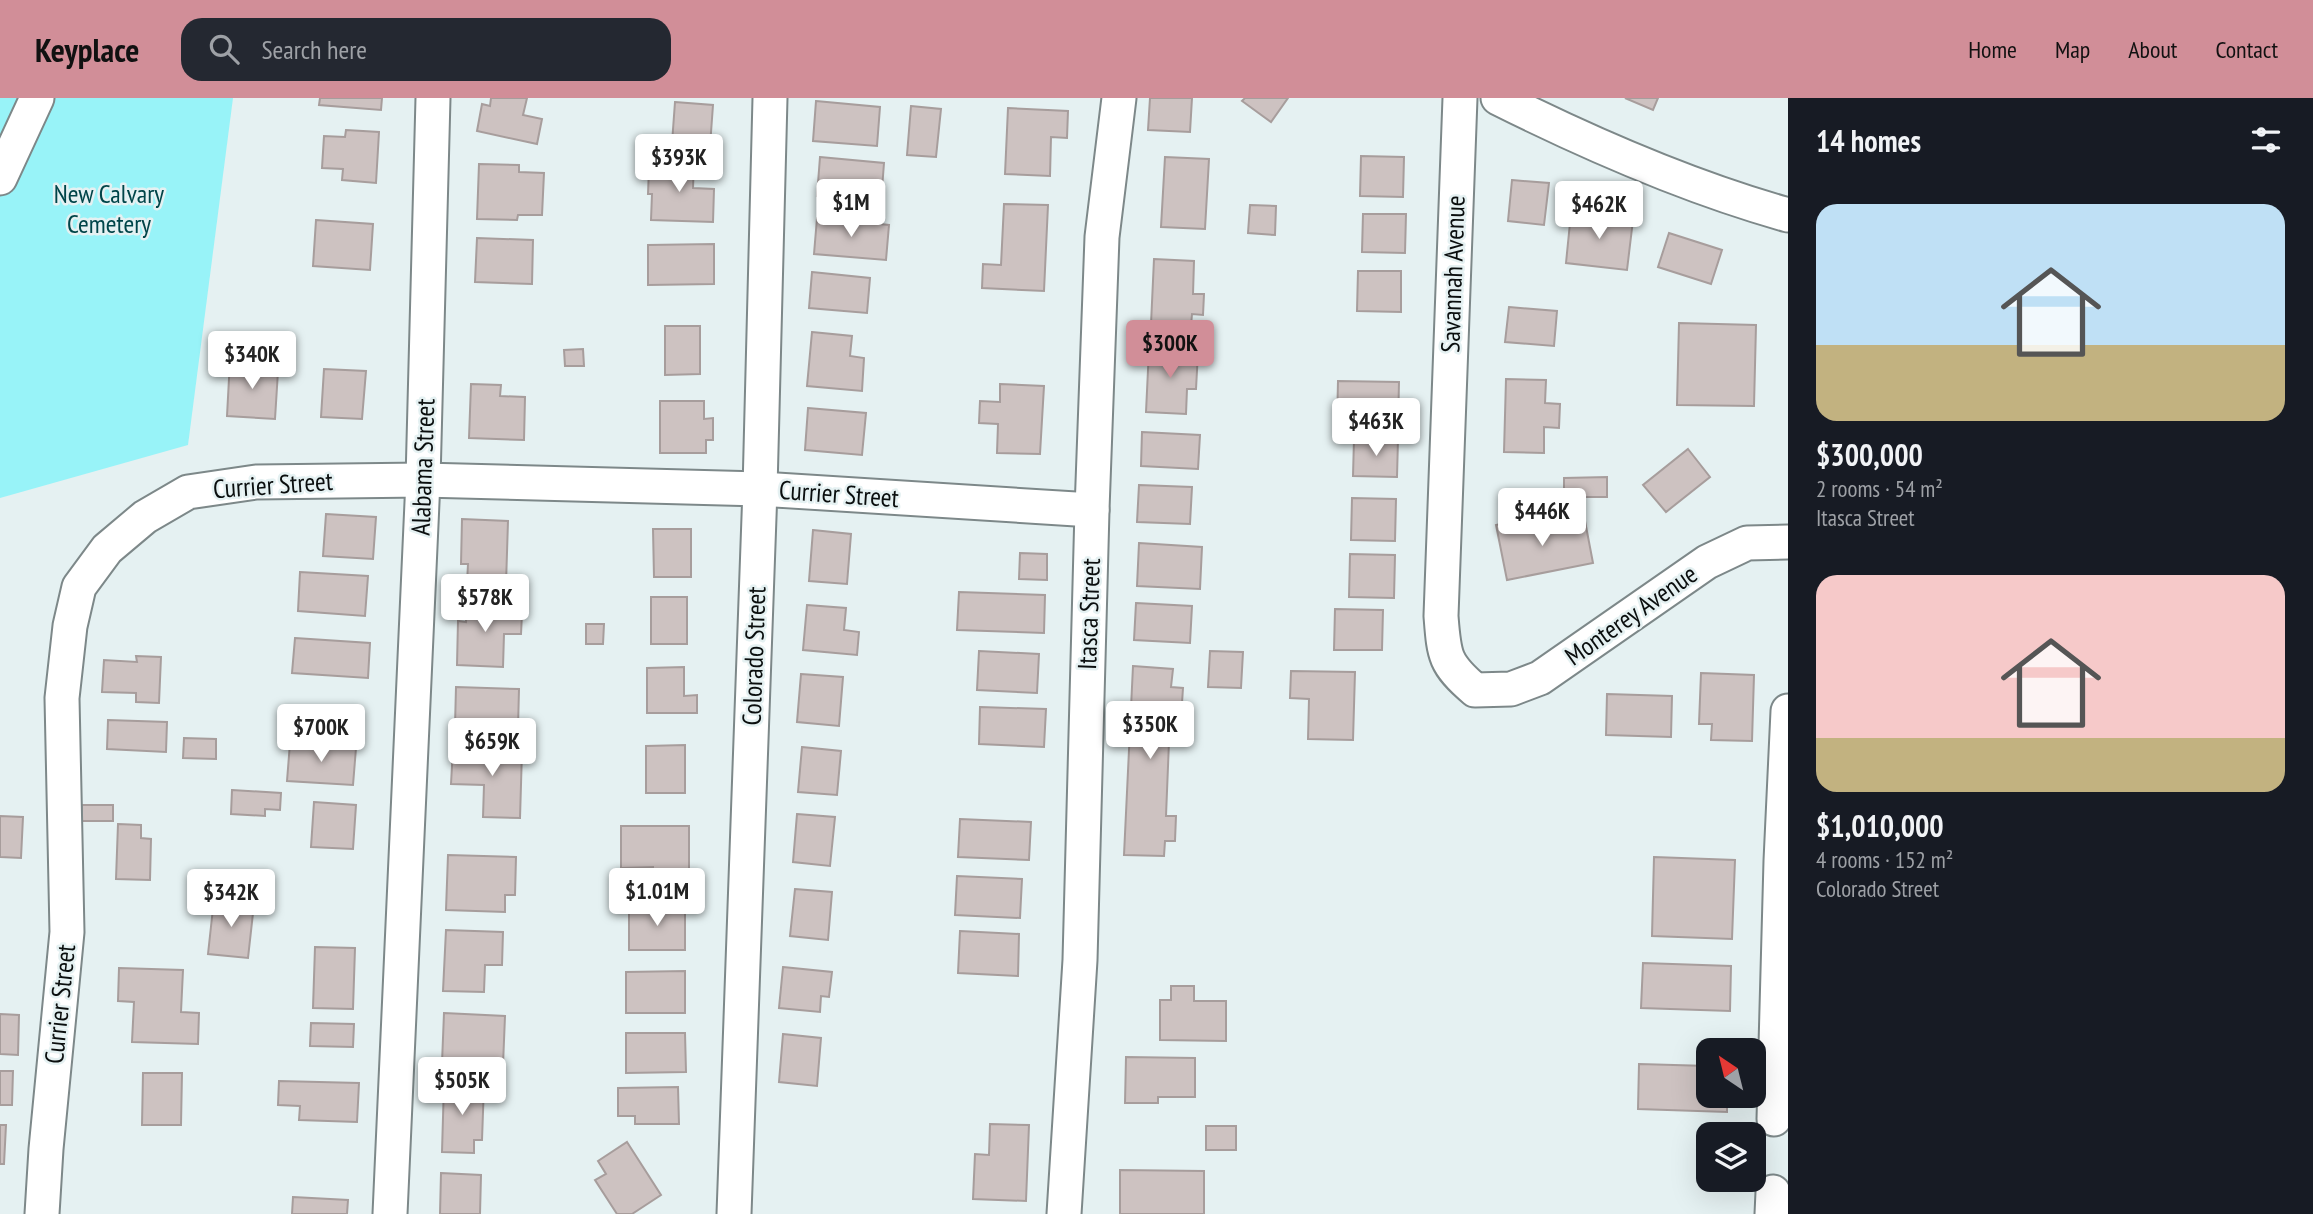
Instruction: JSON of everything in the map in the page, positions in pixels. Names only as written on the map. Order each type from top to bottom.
[{"type":"street","points":[[0,178],[37,98]]},
{"type":"street","name":"Alabama Street","points":[[390,1214],[423,480],[433,98]]},
{"type":"street","name":"Colorado Street","points":[[734,1214],[760,489],[770,98]]},
{"type":"street","name":"Itasca Street","points":[[1065,1214],[1080,960],[1091,510],[1102,237],[1119,98]]},
{"type":"street","name":"Savannah Avenue","points":[[1460,98],[1441,616],[1444,653],[1455,673],[1475,690]]},
{"type":"street","points":[[1498,98],[1557,128],[1676,177],[1788,215]]},
{"type":"street","name":"Currier Street","points":[[42,1214],[67,932],[62,698],[70,626],[79,587],[107,549],[145,517],[188,492],[256,482],[423,480],[760,489],[1091,510]]},
{"type":"street","name":"Monterey Avenue","points":[[1475,690],[1511,689],[1540,678],[1707,562],[1747,542],[1788,542]]},
{"type":"street","points":[[1774,1119],[1780,861],[1788,711]]},
{"type":"green space","name":"New Calvary Cemetery","points":[[0,98],[233,98],[188,445],[0,498]]},
{"type":"building","points":[[320,98],[382,98],[381,110],[319,105]]},
{"type":"building","points":[[491,98],[527,98],[523,115],[542,119],[537,144],[477,131],[482,104],[490,106]]},
{"type":"building","points":[[1150,98],[1192,98],[1190,132],[1148,130]]},
{"type":"building","points":[[1245,98],[1288,98],[1271,122],[1242,101]]},
{"type":"building","points":[[1625,98],[1658,98],[1653,110]]},
{"type":"building","points":[[816,101],[880,107],[877,146],[813,141]]},
{"type":"building","points":[[675,102],[713,105],[709,160],[671,157]]},
{"type":"building","points":[[911,106],[941,109],[936,157],[907,155]]},
{"type":"building","points":[[1008,108],[1068,111],[1067,138],[1051,137],[1050,176],[1005,174]]},
{"type":"building","points":[[346,130],[379,132],[376,183],[342,180],[343,169],[322,168],[324,136],[345,137]]},
{"type":"building","points":[[1361,156],[1404,157],[1403,197],[1360,196]]},
{"type":"building","points":[[820,157],[884,163],[881,202],[817,196]]},
{"type":"building","points":[[1165,157],[1209,159],[1205,229],[1161,227]]},
{"type":"building","points":[[662,159],[694,161],[693,188],[714,189],[713,222],[651,220],[649,168],[661,169]]},
{"type":"building","points":[[479,164],[519,165],[519,172],[544,173],[542,215],[518,215],[517,220],[477,219]]},
{"type":"building","points":[[1512,180],[1549,183],[1544,225],[1508,221]]},
{"type":"building","points":[[1004,204],[1048,205],[1044,291],[982,288],[983,264],[1001,265]]},
{"type":"building","points":[[1250,205],[1276,206],[1275,235],[1248,233]]},
{"type":"building","points":[[1571,213],[1633,220],[1627,270],[1566,263]]},
{"type":"building","points":[[1363,214],[1406,214],[1405,253],[1362,252]]},
{"type":"building","points":[[817,218],[889,225],[886,260],[814,254]]},
{"type":"building","points":[[316,220],[373,224],[370,270],[313,266]]},
{"type":"building","points":[[1669,233],[1722,250],[1711,284],[1658,267]]},
{"type":"building","points":[[477,238],[533,240],[532,284],[475,282]]},
{"type":"building","points":[[714,244],[714,284],[648,285],[648,245]]},
{"type":"building","points":[[1154,259],[1194,261],[1193,294],[1204,294],[1203,315],[1192,314],[1191,326],[1151,324]]},
{"type":"building","points":[[1358,271],[1401,271],[1401,312],[1357,311]]},
{"type":"building","points":[[812,272],[870,278],[867,313],[809,308]]},
{"type":"building","points":[[1509,307],[1557,311],[1554,346],[1505,342]]},
{"type":"building","points":[[1679,323],[1756,325],[1754,406],[1677,405]]},
{"type":"building","points":[[665,326],[700,326],[700,374],[665,375]]},
{"type":"building","points":[[812,332],[852,336],[850,356],[864,358],[862,391],[807,386]]},
{"type":"building","points":[[583,349],[584,366],[565,366],[564,350]]},
{"type":"building","points":[[1149,349],[1198,352],[1196,389],[1187,389],[1186,414],[1146,412]]},
{"type":"building","points":[[230,360],[259,361],[258,370],[278,371],[275,419],[227,416]]},
{"type":"building","points":[[324,369],[366,371],[362,419],[321,417]]},
{"type":"building","points":[[1506,379],[1546,380],[1545,403],[1560,404],[1559,428],[1544,427],[1544,453],[1504,452]]},
{"type":"building","points":[[1338,381],[1399,382],[1398,427],[1337,425]]},
{"type":"building","points":[[471,384],[501,385],[500,396],[525,397],[524,440],[469,438]]},
{"type":"building","points":[[1000,384],[1044,386],[1040,454],[997,453],[998,424],[979,423],[980,401],[1000,402]]},
{"type":"building","points":[[660,401],[704,401],[704,419],[713,418],[713,440],[706,440],[706,453],[660,453]]},
{"type":"building","points":[[808,408],[866,413],[862,455],[805,450]]},
{"type":"building","points":[[1142,432],[1200,435],[1198,469],[1141,466]]},
{"type":"building","points":[[1354,439],[1398,439],[1397,477],[1353,476]]},
{"type":"building","points":[[1688,449],[1710,477],[1666,512],[1643,485]]},
{"type":"building","points":[[1607,477],[1607,497],[1564,497],[1564,478]]},
{"type":"building","points":[[1139,485],[1192,487],[1190,524],[1137,522]]},
{"type":"building","points":[[1352,498],[1396,499],[1395,541],[1351,540]]},
{"type":"building","points":[[326,514],[376,517],[373,559],[323,556]]},
{"type":"building","points":[[1532,517],[1535,531],[1585,521],[1593,563],[1507,580],[1496,525]]},
{"type":"building","points":[[462,519],[508,521],[506,584],[467,583],[468,564],[461,564]]},
{"type":"building","points":[[653,529],[691,529],[691,577],[654,577]]},
{"type":"building","points":[[813,530],[851,534],[847,584],[809,581]]},
{"type":"building","points":[[1139,543],[1202,547],[1200,589],[1137,586]]},
{"type":"building","points":[[1020,553],[1047,554],[1047,580],[1019,579]]},
{"type":"building","points":[[1350,554],[1395,555],[1394,598],[1349,597]]},
{"type":"building","points":[[300,572],[368,576],[365,616],[298,611]]},
{"type":"building","points":[[959,592],[1045,595],[1044,633],[957,630]]},
{"type":"building","points":[[651,597],[687,597],[687,644],[651,644]]},
{"type":"building","points":[[467,601],[505,602],[505,614],[522,614],[521,634],[504,634],[503,667],[457,665],[458,621],[466,622]]},
{"type":"building","points":[[1136,603],[1192,606],[1190,643],[1134,640]]},
{"type":"building","points":[[807,605],[846,608],[844,630],[859,632],[857,655],[803,650]]},
{"type":"building","points":[[1335,609],[1383,610],[1382,650],[1334,650]]},
{"type":"building","points":[[586,624],[604,624],[603,644],[586,644]]},
{"type":"building","points":[[295,638],[370,643],[368,678],[292,673]]},
{"type":"building","points":[[979,651],[1039,654],[1037,693],[977,690]]},
{"type":"building","points":[[1210,651],[1243,652],[1241,688],[1208,687]]},
{"type":"building","points":[[136,656],[161,657],[159,703],[136,702],[136,693],[102,692],[104,660],[137,662]]},
{"type":"building","points":[[1133,666],[1173,669],[1171,687],[1183,688],[1181,718],[1170,717],[1166,816],[1176,816],[1175,841],[1165,841],[1164,856],[1124,855]]},
{"type":"building","points":[[684,667],[684,696],[697,695],[697,713],[647,713],[647,668]]},
{"type":"building","points":[[1291,671],[1355,672],[1353,740],[1308,739],[1309,699],[1290,698]]},
{"type":"building","points":[[1701,673],[1754,675],[1752,741],[1711,740],[1712,724],[1699,724]]},
{"type":"building","points":[[801,674],[843,677],[839,726],[797,722]]},
{"type":"building","points":[[456,687],[519,689],[518,728],[455,726]]},
{"type":"building","points":[[1607,694],[1672,696],[1671,737],[1606,735]]},
{"type":"building","points":[[980,707],[1046,709],[1044,747],[979,744]]},
{"type":"building","points":[[108,720],[167,722],[166,752],[107,749]]},
{"type":"building","points":[[184,738],[216,739],[216,759],[183,758]]},
{"type":"building","points":[[290,743],[356,748],[353,785],[287,781]]},
{"type":"building","points":[[685,745],[685,793],[646,793],[646,746]]},
{"type":"building","points":[[802,747],[841,751],[837,795],[798,792]]},
{"type":"building","points":[[453,748],[522,751],[520,818],[483,817],[484,785],[451,784]]},
{"type":"building","points":[[232,790],[281,793],[280,810],[265,809],[265,816],[231,814]]},
{"type":"building","points":[[314,802],[356,805],[353,849],[311,847]]},
{"type":"building","points":[[82,805],[113,805],[113,821],[81,821]]},
{"type":"building","points":[[797,814],[835,817],[830,866],[793,862]]},
{"type":"building","points":[[0,816],[23,817],[21,858],[0,857]]},
{"type":"building","points":[[960,819],[1031,822],[1029,860],[958,857]]},
{"type":"building","points":[[118,824],[141,825],[141,838],[151,839],[150,880],[116,879]]},
{"type":"building","points":[[621,826],[689,826],[689,886],[653,886],[653,867],[621,868]]},
{"type":"building","points":[[448,855],[516,857],[515,895],[505,895],[505,912],[446,910]]},
{"type":"building","points":[[1654,857],[1735,860],[1732,939],[1652,936]]},
{"type":"building","points":[[957,876],[1022,879],[1020,918],[955,915]]},
{"type":"building","points":[[795,889],[832,892],[828,940],[790,936]]},
{"type":"building","points":[[214,899],[254,904],[248,958],[208,954]]},
{"type":"building","points":[[629,905],[685,905],[685,950],[629,950]]},
{"type":"building","points":[[446,930],[503,932],[502,965],[485,965],[484,992],[443,991]]},
{"type":"building","points":[[960,931],[1019,934],[1018,976],[958,973]]},
{"type":"building","points":[[315,947],[355,948],[353,1009],[313,1008]]},
{"type":"building","points":[[1643,963],[1731,966],[1730,1011],[1641,1008]]},
{"type":"building","points":[[783,967],[832,972],[829,997],[821,996],[820,1012],[779,1008]]},
{"type":"building","points":[[119,968],[183,970],[181,1012],[199,1013],[198,1044],[132,1042],[134,1002],[118,1001]]},
{"type":"building","points":[[685,971],[685,1013],[626,1013],[626,972]]},
{"type":"building","points":[[1171,986],[1194,986],[1194,1001],[1226,1001],[1226,1041],[1160,1040],[1160,1000],[1171,1000]]},
{"type":"building","points":[[444,1013],[505,1016],[503,1065],[442,1063]]},
{"type":"building","points":[[0,1014],[19,1015],[18,1055],[0,1054]]},
{"type":"building","points":[[311,1023],[354,1024],[353,1047],[310,1046]]},
{"type":"building","points":[[626,1033],[685,1033],[686,1072],[626,1073]]},
{"type":"building","points":[[783,1034],[821,1038],[817,1086],[779,1082]]},
{"type":"building","points":[[1126,1057],[1195,1058],[1195,1097],[1158,1097],[1158,1103],[1125,1103]]},
{"type":"building","points":[[1639,1064],[1696,1066],[1696,1108],[1727,1108],[1727,1112],[1638,1109]]},
{"type":"building","points":[[0,1071],[13,1071],[12,1105],[0,1105]]},
{"type":"building","points":[[143,1073],[182,1073],[181,1125],[142,1125]]},
{"type":"building","points":[[279,1081],[359,1083],[357,1122],[299,1120],[300,1106],[278,1105]]},
{"type":"building","points":[[444,1083],[484,1084],[482,1140],[474,1140],[474,1153],[442,1152]]},
{"type":"building","points":[[678,1087],[679,1124],[635,1124],[635,1116],[618,1116],[618,1088]]},
{"type":"building","points":[[990,1124],[1029,1125],[1026,1201],[973,1199],[975,1154],[989,1155]]},
{"type":"building","points":[[0,1125],[6,1125],[4,1164],[0,1164]]},
{"type":"building","points":[[1206,1126],[1236,1126],[1236,1150],[1206,1150]]},
{"type":"building","points":[[627,1142],[661,1195],[632,1214],[617,1214],[595,1180],[606,1174],[598,1161]]},
{"type":"building","points":[[1120,1170],[1204,1171],[1204,1214],[1120,1214]]},
{"type":"building","points":[[441,1173],[481,1175],[480,1214],[440,1214]]},
{"type":"building","points":[[293,1197],[348,1200],[347,1214],[292,1214]]}]
